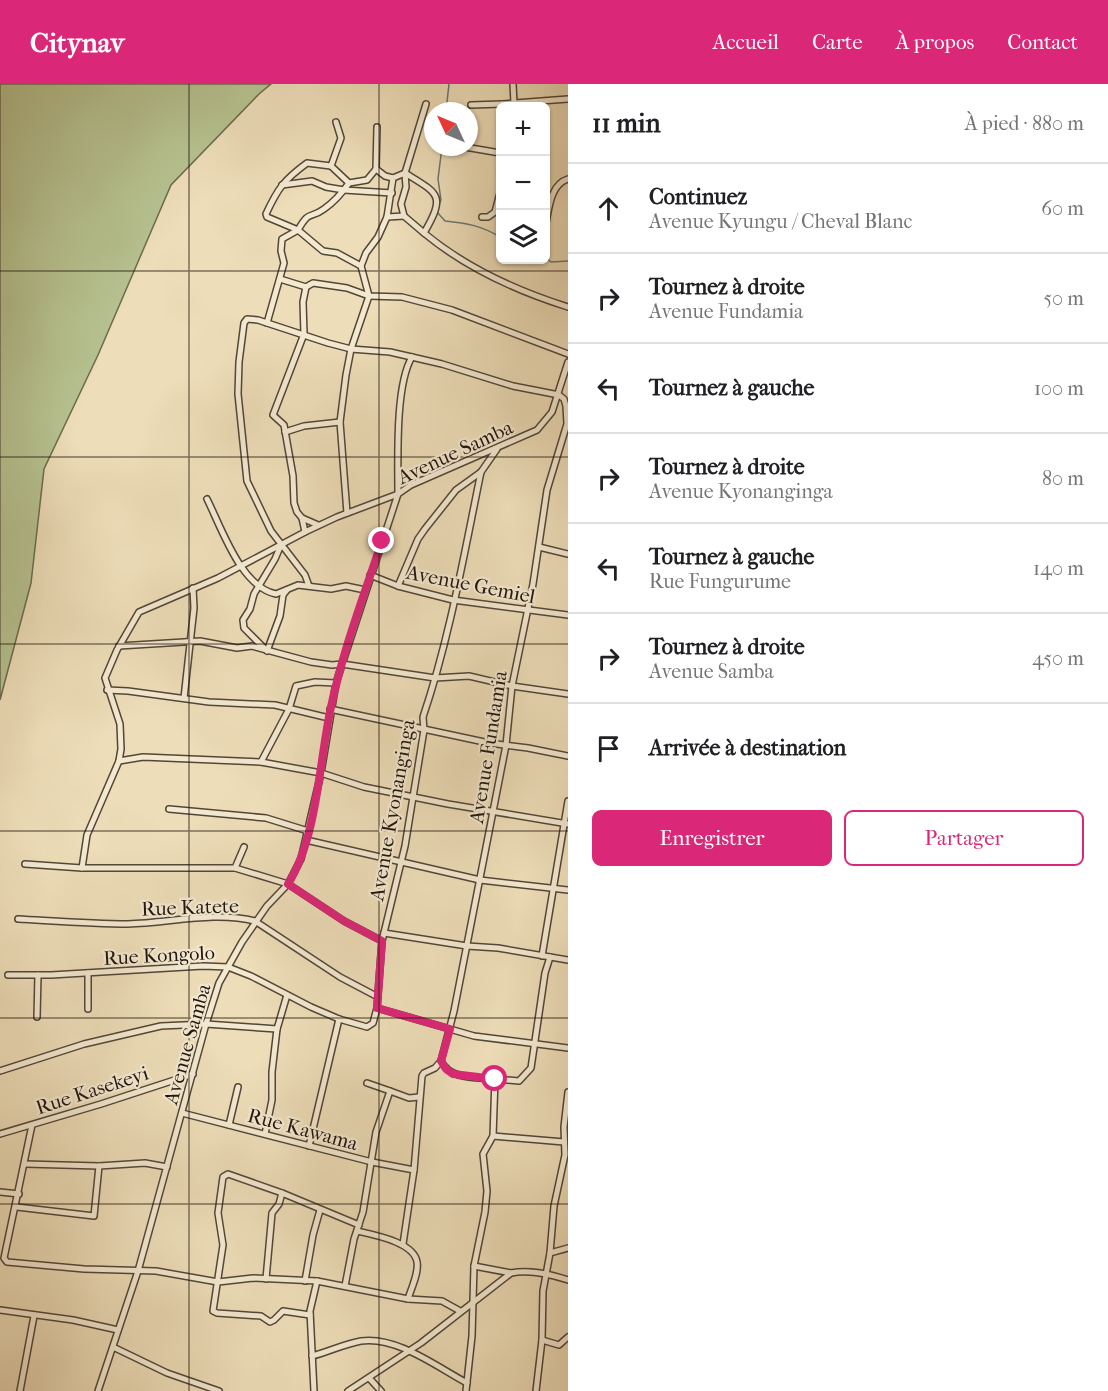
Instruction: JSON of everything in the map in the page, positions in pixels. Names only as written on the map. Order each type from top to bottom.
[{"type":"street","points":[[513,84],[514,102]]},
{"type":"street","points":[[550,102],[568,99]]},
{"type":"street","points":[[478,105],[496,105]]},
{"type":"street","points":[[424,111],[405,173],[406,187],[401,204],[404,216],[424,233],[484,272],[539,298],[568,307]]},
{"type":"street","points":[[331,166],[341,138],[336,122]]},
{"type":"street","points":[[267,323],[284,263],[281,251],[282,239],[298,230],[306,217],[323,210],[349,183],[367,180],[376,169],[377,127]]},
{"type":"street","points":[[478,149],[496,152]]},
{"type":"street","points":[[349,183],[331,166],[307,163],[285,180],[272,199],[266,214],[269,219],[298,230],[323,251],[337,253],[361,266]]},
{"type":"street","points":[[376,169],[385,176],[393,178],[405,173]]},
{"type":"street","points":[[405,173],[432,189],[436,195],[435,214],[424,233]]},
{"type":"street","points":[[346,513],[340,422],[351,349],[369,296],[361,266],[387,218],[393,178]]},
{"type":"street","points":[[549,210],[555,189],[560,181],[568,179]]},
{"type":"street","points":[[282,184],[312,181],[326,187],[344,190],[392,194]]},
{"type":"street","points":[[482,217],[492,215],[496,209]]},
{"type":"street","points":[[387,218],[404,216]]},
{"type":"street","points":[[280,279],[306,287],[313,284],[336,287],[369,296],[402,297],[452,310],[568,354]]},
{"type":"street","points":[[306,287],[303,302],[304,334],[273,415],[284,425],[297,512],[302,518],[318,525]]},
{"type":"street","points":[[309,586],[305,575],[271,531],[247,481],[238,394],[244,323],[252,319],[351,349],[377,350],[412,357],[513,386],[559,395]]},
{"type":"street","points":[[82,868],[87,835],[119,761],[121,732],[105,678],[119,646],[139,612],[241,566],[318,525],[398,494],[401,400],[412,357]]},
{"type":"street","name":"Avenue Samba","points":[[98,1391],[138,1271],[219,983],[255,921],[288,884],[301,859],[321,773],[336,683],[398,494],[411,485],[537,430],[552,412],[568,362]]},
{"type":"street","name":"Avenue Fundamia","points":[[403,1244],[414,1172],[422,1076],[441,1061],[450,1029],[506,745],[512,686],[533,584],[550,474],[567,424],[566,406],[564,399],[559,395]]},
{"type":"street","points":[[285,432],[304,426],[340,422]]},
{"type":"street","points":[[399,586],[425,529],[456,490],[469,483],[481,472],[498,448]]},
{"type":"street","name":"Avenue Kyonanginga","points":[[371,1026],[374,1023],[377,1008],[382,941],[402,862],[424,730],[423,717],[446,643],[481,472]]},
{"type":"street","points":[[207,499],[246,575],[258,586],[276,594],[298,585],[331,589],[346,586],[365,590]]},
{"type":"street","points":[[302,518],[305,532]]},
{"type":"street","points":[[267,651],[242,626],[258,586],[281,545]]},
{"type":"street","points":[[538,547],[568,554]]},
{"type":"street","name":"Avenue Gemiel","points":[[370,575],[399,586],[453,600],[568,615]]},
{"type":"street","points":[[184,698],[194,608],[193,588]]},
{"type":"street","points":[[267,651],[280,616],[283,595],[287,590]]},
{"type":"street","points":[[119,646],[200,641],[237,648],[252,646],[311,662],[342,664],[435,678],[469,676],[512,686],[568,694]]},
{"type":"street","points":[[261,762],[289,709],[296,686],[315,682],[336,683]]},
{"type":"street","points":[[107,690],[209,702],[275,705],[329,717]]},
{"type":"street","points":[[330,709],[489,743],[568,756]]},
{"type":"street","points":[[119,761],[143,757],[261,762],[321,773],[364,787],[412,797],[566,824]]},
{"type":"street","points":[[542,956],[552,888],[566,824],[568,801]]},
{"type":"street","points":[[170,809],[266,818],[308,831]]},
{"type":"street","points":[[306,840],[480,880],[568,890]]},
{"type":"street","points":[[235,868],[244,848]]},
{"type":"street","points":[[25,864],[82,868],[235,868],[288,884],[344,921],[382,941]]},
{"type":"street","name":"Rue Katete","points":[[18,919],[128,924],[223,917],[242,918],[255,921],[340,977],[378,997]]},
{"type":"street","points":[[384,933],[568,960]]},
{"type":"street","points":[[441,1061],[453,1074],[514,1082],[524,1078],[531,1068],[545,973],[550,957]]},
{"type":"street","name":"Rue Kongolo","points":[[8,975],[203,966],[228,967],[339,1019],[367,1027],[371,1026]]},
{"type":"street","points":[[88,973],[88,1009]]},
{"type":"street","points":[[37,1017],[38,975]]},
{"type":"street","points":[[265,1134],[272,1100],[272,1072],[277,1029],[287,995]]},
{"type":"street","points":[[377,1008],[474,1036],[568,1048]]},
{"type":"street","points":[[309,1146],[339,1019]]},
{"type":"street","points":[[0,1071],[84,1044],[155,1027],[206,1024],[277,1029]]},
{"type":"street","name":"Rue Kasekeyi","points":[[0,1134],[193,1074]]},
{"type":"street","points":[[466,1391],[474,1266],[485,1212],[487,1177],[483,1154],[493,1136],[495,1079]]},
{"type":"street","points":[[367,1083],[409,1098],[419,1097]]},
{"type":"street","points":[[229,1125],[238,1087]]},
{"type":"street","points":[[345,1286],[363,1212],[376,1132],[390,1092]]},
{"type":"street","points":[[536,1391],[542,1340],[543,1292],[550,1253],[554,1206],[566,1146],[568,1092]]},
{"type":"street","name":"Rue Kawama","points":[[182,1113],[414,1172]]},
{"type":"street","points":[[32,1125],[16,1207],[3,1246],[4,1258],[7,1262],[156,1271],[218,1281],[266,1279],[318,1281],[408,1299],[442,1301],[460,1311]]},
{"type":"street","points":[[493,1136],[566,1146]]},
{"type":"street","points":[[24,1164],[99,1166],[145,1163],[167,1167]]},
{"type":"street","points":[[16,1207],[94,1216],[99,1166]]},
{"type":"street","points":[[310,1315],[283,1311],[270,1322],[261,1316],[216,1313],[213,1308],[223,1245],[218,1213],[223,1177],[228,1174],[282,1193],[358,1228],[403,1244],[417,1260],[408,1299]]},
{"type":"street","points":[[0,1192],[19,1194]]},
{"type":"street","points":[[266,1279],[272,1216],[282,1193]]},
{"type":"street","points":[[305,1281],[320,1210]]},
{"type":"street","points":[[550,1253],[568,1248]]},
{"type":"street","points":[[474,1266],[511,1273],[546,1274],[568,1280]]},
{"type":"street","points":[[348,1391],[421,1344],[511,1273]]},
{"type":"street","points":[[314,1391],[310,1315],[318,1281]]},
{"type":"street","points":[[0,1310],[73,1320],[118,1330]]},
{"type":"street","points":[[20,1391],[34,1316]]},
{"type":"street","points":[[542,1340],[557,1345],[568,1337]]},
{"type":"street","points":[[312,1356],[360,1341],[390,1345],[422,1356],[436,1367],[467,1383]]},
{"type":"street","points":[[113,1347],[167,1373],[219,1391]]},
{"type":"street","points":[[369,1378],[381,1391]]},
{"type":"green space","points":[[0,84],[271,84],[171,185],[98,355],[44,469],[31,583],[0,700]]},
{"type":"waterway","points":[[447,102],[449,84]]},
{"type":"waterway","points":[[438,207],[441,200],[438,179],[441,156]]},
{"type":"waterway","points":[[437,212],[445,221],[474,226],[496,235]]},
{"type":"waterway","points":[[550,261],[568,261]]},
{"type":"route","points":[[382,541],[336,683],[321,773],[308,831],[301,859],[288,884],[344,921],[382,941],[377,1008],[450,1029],[441,1061],[446,1069],[453,1074],[495,1079]]}]
